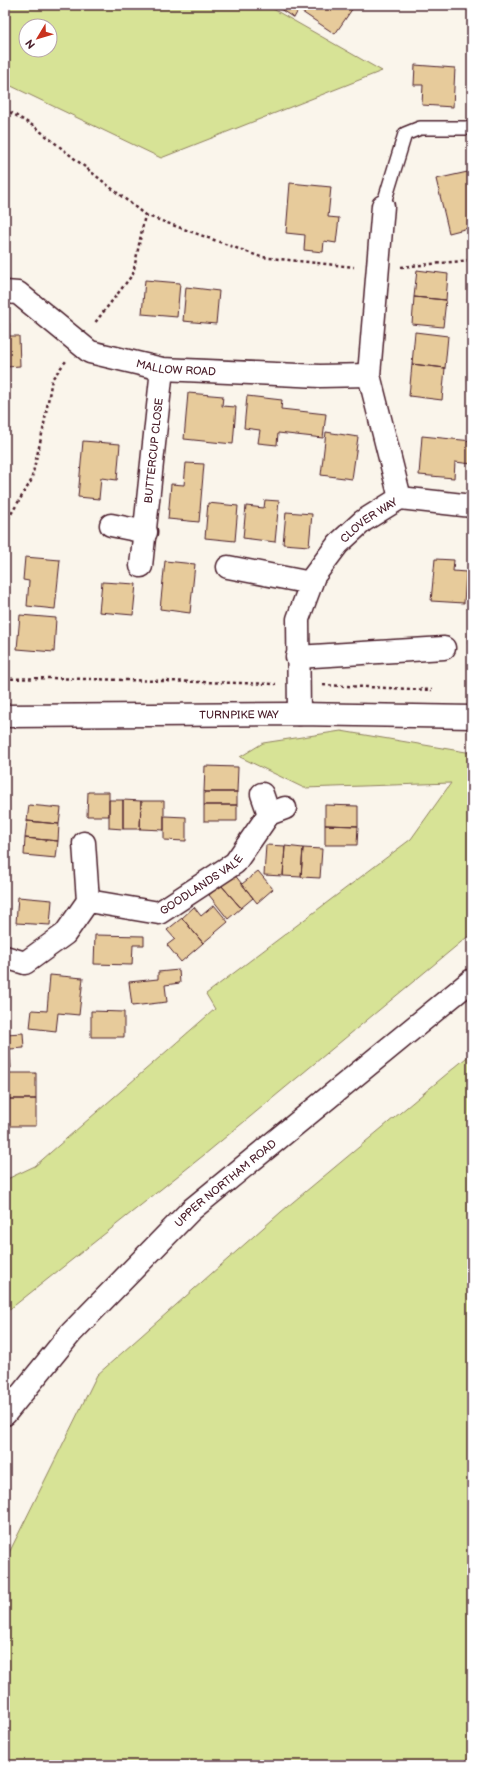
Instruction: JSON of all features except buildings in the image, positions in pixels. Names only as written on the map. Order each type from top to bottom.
[{"type":"street","points":[[383,206],[369,375],[400,498]]},
{"type":"street","name":"MALLOW ROAD","points":[[5,292],[18,293],[90,352],[162,369],[320,376],[369,375]]},
{"type":"street","name":"BUTTERCUP CLOSE","points":[[141,566],[146,532],[162,369]]},
{"type":"street","name":"CLOVER WAY","points":[[299,714],[297,657],[298,618],[314,576],[338,544],[363,521],[400,498],[472,506]]},
{"type":"street","points":[[111,525],[146,532]]},
{"type":"street","points":[[228,567],[311,583]]},
{"type":"street","points":[[297,657],[444,648]]},
{"type":"street","name":"TURNPIKE WAY","points":[[5,716],[299,714],[472,717]]},
{"type":"street","name":"GOODLANDS VALE","points":[[88,901],[159,913],[235,863],[272,805]]},
{"type":"street","points":[[5,958],[25,963],[64,934],[88,901],[84,843]]},
{"type":"street","name":"UPPER NORTHAM ROAD","points":[[5,1414],[71,1333],[191,1210],[472,980]]},
{"type":"lane","points":[[383,206],[405,134],[420,128],[472,128]]},
{"type":"path","points":[[5,109],[35,127],[145,215],[262,257],[377,269],[472,260]]},
{"type":"path","points":[[5,524],[31,481],[43,430],[52,379],[133,274],[145,215]]},
{"type":"path","points":[[5,678],[298,684],[436,691]]},
{"type":"green space","points":[[5,5],[266,5],[382,71],[161,158],[5,83]]},
{"type":"green space","points":[[341,731],[472,753],[472,933],[204,1155],[5,1313],[5,1180],[35,1166],[215,1009],[206,994],[411,839],[451,783],[304,788],[240,757],[263,743]]},
{"type":"green space","points":[[472,1053],[472,1765],[5,1765],[5,1561],[97,1375],[281,1212]]}]
